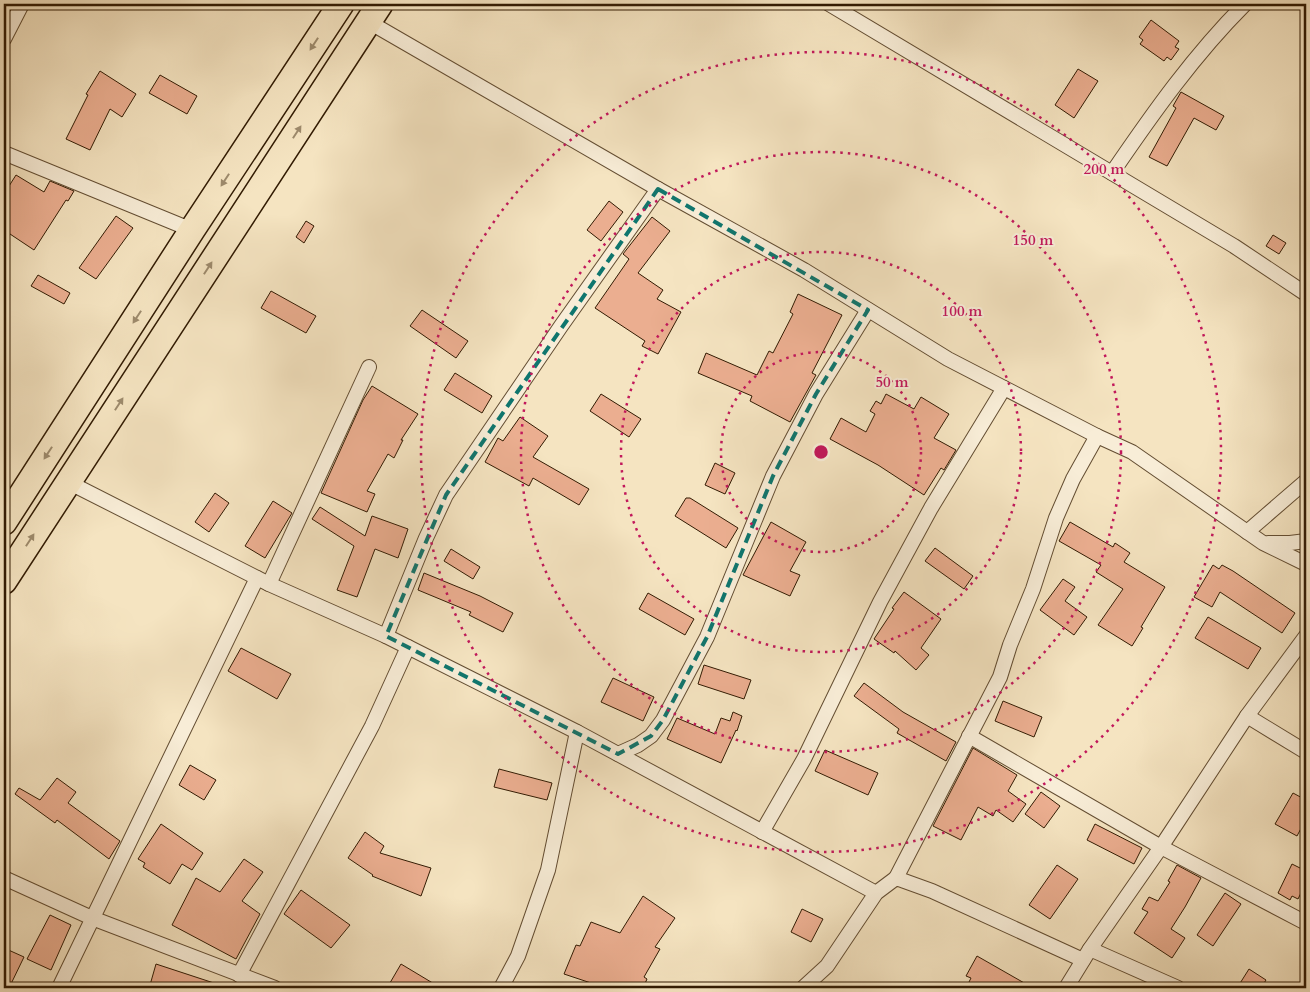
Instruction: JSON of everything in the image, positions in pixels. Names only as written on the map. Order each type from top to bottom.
[{"type":"highway","points":[[4,522],[192,230],[341,4]]},
{"type":"highway","points":[[4,581],[374,13]]},
{"type":"street","points":[[4,39],[22,4]]},
{"type":"street","points":[[829,4],[1234,246],[1306,294]]},
{"type":"street","points":[[1112,173],[1160,102],[1217,32],[1245,4]]},
{"type":"street","points":[[374,13],[658,189],[804,270],[948,359],[1097,436],[1132,452],[1263,543],[1306,564]]},
{"type":"street","points":[[4,153],[192,230]]},
{"type":"street","points":[[386,636],[426,538],[446,495],[550,342],[658,189]]},
{"type":"street","points":[[618,754],[638,745],[651,736],[663,720],[707,637],[773,476],[816,394],[868,310]]},
{"type":"street","points":[[59,988],[92,918],[263,581],[369,366]]},
{"type":"street","points":[[762,832],[804,758],[880,602],[912,542],[1004,388]]},
{"type":"street","points":[[802,988],[827,966],[876,893],[896,878],[1000,677],[1010,645],[1033,589],[1056,518],[1072,479],[1097,436]]},
{"type":"street","points":[[1247,532],[1306,481]]},
{"type":"street","points":[[68,482],[263,581],[408,646],[577,732],[876,893]]},
{"type":"street","points":[[1263,543],[1306,541]]},
{"type":"street","points":[[1066,988],[1086,955],[1161,847],[1247,716],[1306,636]]},
{"type":"street","points":[[240,975],[372,726],[408,646]]},
{"type":"street","points":[[1247,716],[1306,752]]},
{"type":"street","points":[[501,988],[518,956],[548,870],[577,732]]},
{"type":"street","points":[[969,736],[1161,847],[1306,923]]},
{"type":"street","points":[[4,878],[92,918],[275,988]]},
{"type":"street","points":[[896,878],[1086,955],[1178,988]]},
{"type":"highlighted area","points":[[658,189],[868,310],[816,394],[773,476],[707,637],[663,720],[651,736],[618,754],[386,636],[446,495]]},
{"type":"building","points":[[1151,20],[1179,41],[1175,47],[1179,49],[1171,60],[1167,57],[1164,61],[1140,44],[1143,40],[1139,37]]},
{"type":"building","points":[[1078,69],[1098,81],[1074,118],[1055,105]]},
{"type":"building","points":[[100,71],[136,94],[122,117],[110,109],[90,150],[66,139],[88,95],[86,94]]},
{"type":"building","points":[[160,75],[197,96],[187,114],[149,93]]},
{"type":"building","points":[[1181,92],[1224,116],[1216,130],[1194,118],[1167,166],[1149,157],[1176,108],[1173,106]]},
{"type":"building","points":[[16,175],[44,192],[50,181],[74,191],[68,201],[66,200],[34,250],[4,230],[4,194]]},
{"type":"building","points":[[609,201],[623,212],[601,241],[587,230]]},
{"type":"building","points":[[116,216],[133,228],[96,279],[79,268]]},
{"type":"building","points":[[652,217],[670,231],[638,273],[663,290],[657,299],[681,312],[658,354],[642,346],[645,341],[595,308],[629,259],[623,254]]},
{"type":"building","points":[[306,221],[314,226],[304,243],[296,237]]},
{"type":"building","points":[[1273,235],[1286,243],[1279,254],[1266,246]]},
{"type":"building","points":[[38,275],[70,293],[64,304],[31,286]]},
{"type":"building","points":[[271,291],[316,316],[306,333],[261,308]]},
{"type":"building","points":[[798,294],[842,315],[812,373],[816,375],[790,422],[750,401],[752,396],[698,373],[706,353],[757,375],[769,351],[773,353],[793,314],[790,312]]},
{"type":"building","points":[[422,310],[468,341],[456,358],[410,326]]},
{"type":"building","points":[[455,373],[492,396],[482,413],[444,390]]},
{"type":"building","points":[[372,386],[418,414],[401,440],[403,440],[394,458],[388,454],[367,491],[375,494],[367,512],[321,493],[363,400]]},
{"type":"building","points":[[601,394],[641,419],[629,437],[590,411]]},
{"type":"building","points":[[886,394],[914,409],[921,397],[949,414],[934,438],[956,450],[944,470],[941,468],[924,495],[878,465],[830,439],[841,418],[866,432],[875,414],[870,411],[876,401],[881,404]]},
{"type":"building","points":[[520,417],[548,436],[533,457],[589,489],[579,505],[533,478],[529,486],[485,462],[498,438],[503,441]]},
{"type":"building","points":[[715,463],[735,473],[725,494],[705,485]]},
{"type":"building","points":[[215,493],[229,503],[209,532],[195,522]]},
{"type":"building","points":[[686,498],[690,498],[738,528],[726,548],[675,516]]},
{"type":"building","points":[[273,501],[292,513],[265,558],[245,546]]},
{"type":"building","points":[[320,507],[365,536],[372,516],[408,529],[398,558],[375,549],[357,597],[337,590],[354,546],[312,519]]},
{"type":"building","points":[[771,522],[806,542],[790,571],[800,575],[790,596],[743,575]]},
{"type":"building","points":[[1070,522],[1113,547],[1115,543],[1130,553],[1124,562],[1165,587],[1132,646],[1098,625],[1123,589],[1096,572],[1101,565],[1059,541]]},
{"type":"building","points":[[935,548],[973,576],[964,589],[925,561]]},
{"type":"building","points":[[451,549],[480,567],[473,579],[444,561]]},
{"type":"building","points":[[1213,565],[1219,569],[1222,565],[1233,571],[1295,613],[1282,633],[1220,592],[1212,607],[1194,597]]},
{"type":"building","points":[[424,573],[480,596],[513,613],[503,632],[469,615],[471,612],[418,590]]},
{"type":"building","points":[[1063,579],[1075,587],[1065,601],[1087,617],[1074,635],[1040,610]]},
{"type":"building","points":[[904,592],[941,619],[921,648],[929,655],[916,670],[895,651],[894,653],[874,639],[894,609],[892,608]]},
{"type":"building","points":[[648,593],[694,619],[685,635],[639,609]]},
{"type":"building","points":[[1208,617],[1261,648],[1248,669],[1195,638]]},
{"type":"building","points":[[241,648],[291,674],[277,699],[228,671]]},
{"type":"building","points":[[704,665],[751,680],[744,699],[698,684]]},
{"type":"building","points":[[613,678],[654,697],[643,721],[601,702]]},
{"type":"building","points":[[864,683],[903,712],[956,742],[946,761],[897,733],[899,729],[854,696]]},
{"type":"building","points":[[1003,701],[1042,717],[1034,737],[995,721]]},
{"type":"building","points":[[733,712],[742,716],[737,731],[721,763],[667,739],[677,718],[715,734],[721,718],[730,721]]},
{"type":"building","points":[[973,748],[1017,775],[1008,791],[1026,804],[1013,822],[996,810],[993,816],[978,807],[961,840],[933,826]]},
{"type":"building","points":[[825,750],[878,773],[868,795],[815,771]]},
{"type":"building","points":[[190,765],[216,780],[204,800],[179,785]]},
{"type":"building","points":[[499,769],[552,783],[547,800],[494,787]]},
{"type":"building","points":[[57,778],[76,792],[68,803],[120,841],[109,859],[57,820],[55,823],[15,794],[19,788],[40,800]]},
{"type":"building","points":[[1041,792],[1060,806],[1044,828],[1025,814]]},
{"type":"building","points":[[1293,793],[1306,800],[1306,819],[1297,836],[1275,824]]},
{"type":"building","points":[[161,824],[203,853],[192,870],[182,864],[170,884],[143,867],[145,863],[138,859]]},
{"type":"building","points":[[1095,824],[1142,848],[1134,864],[1087,840]]},
{"type":"building","points":[[365,832],[384,846],[380,853],[431,868],[421,896],[372,876],[348,858]]},
{"type":"building","points":[[244,859],[263,872],[242,901],[260,914],[236,959],[172,925],[196,878],[220,892]]},
{"type":"building","points":[[1292,864],[1306,871],[1306,883],[1298,899],[1292,896],[1290,900],[1278,893]]},
{"type":"building","points":[[1057,865],[1078,879],[1050,919],[1029,905]]},
{"type":"building","points":[[1177,865],[1201,878],[1171,929],[1185,938],[1172,958],[1134,933],[1148,912],[1142,909],[1149,897],[1158,901],[1170,882],[1168,881]]},
{"type":"building","points":[[301,890],[350,925],[331,948],[284,914]]},
{"type":"building","points":[[1225,893],[1241,904],[1213,946],[1197,935]]},
{"type":"building","points":[[643,896],[675,918],[655,947],[660,949],[644,977],[647,979],[643,988],[606,988],[564,974],[576,945],[580,946],[591,922],[620,933]]},
{"type":"building","points":[[802,909],[823,919],[811,942],[791,932]]},
{"type":"building","points":[[50,915],[71,925],[51,970],[27,959]]},
{"type":"building","points":[[4,948],[24,957],[9,988],[4,988]]},
{"type":"building","points":[[977,956],[1033,988],[966,988],[971,978],[966,976]]},
{"type":"building","points":[[156,964],[223,986],[223,988],[160,988],[150,985]]},
{"type":"building","points":[[401,964],[441,988],[387,988]]},
{"type":"building","points":[[1249,969],[1266,980],[1261,988],[1237,988]]}]
